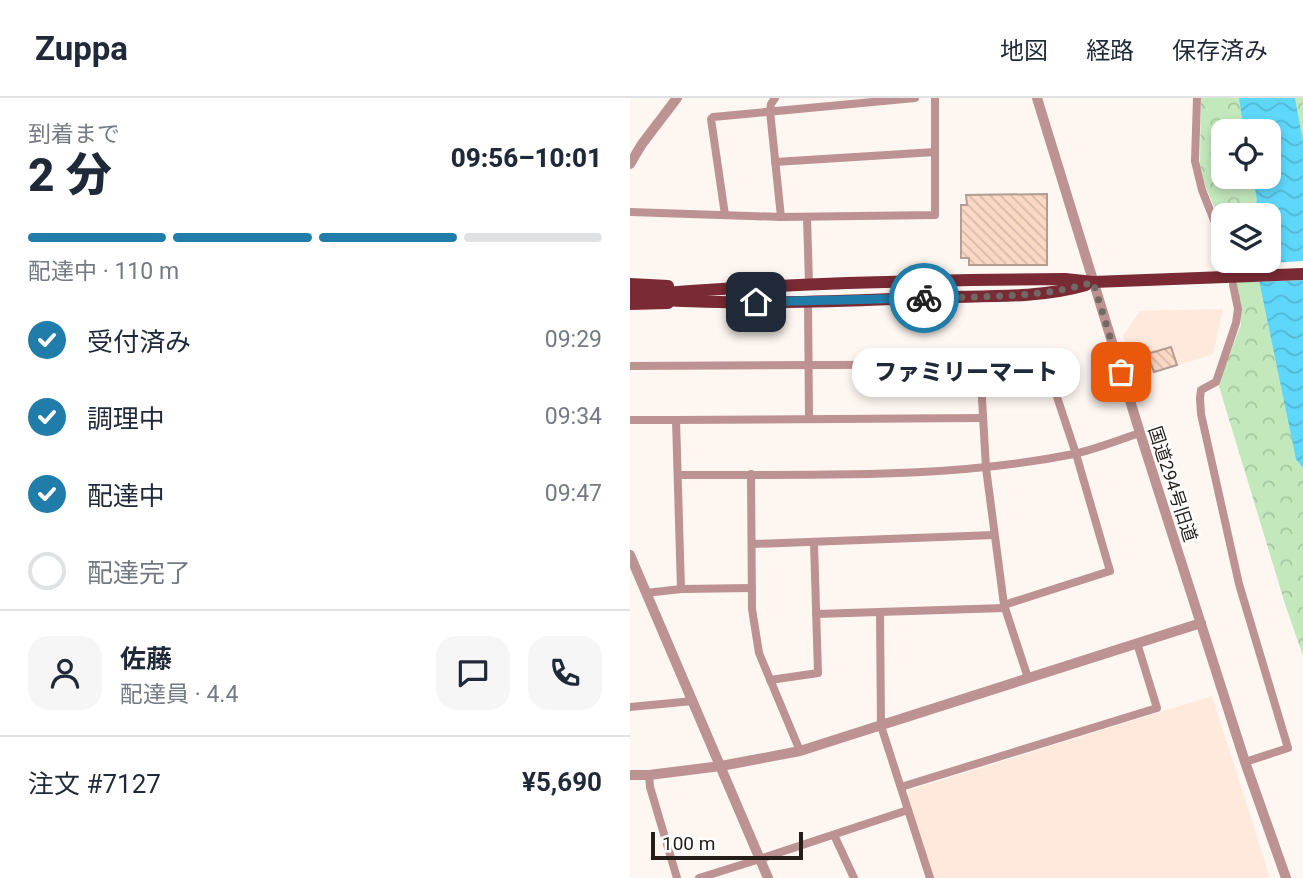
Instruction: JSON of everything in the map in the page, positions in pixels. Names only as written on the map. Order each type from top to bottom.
[{"type":"highway","points":[[630,304],[809,283],[1065,279],[1093,282],[1235,281],[1303,274]]},
{"type":"highway","points":[[630,284],[704,295],[808,302],[1013,295],[1069,290],[1093,282]]},
{"type":"highway","points":[[630,297],[704,295]]},
{"type":"street","points":[[630,164],[677,98]]},
{"type":"street","points":[[775,98],[770,111],[780,217]]},
{"type":"street","points":[[724,215],[711,119],[713,117],[915,98]]},
{"type":"street","points":[[630,212],[780,217],[934,215],[935,98]]},
{"type":"street","name":"国道294号旧道","points":[[1037,98],[1245,762],[1286,878]]},
{"type":"street","points":[[1197,98],[1195,161],[1211,213]]},
{"type":"street","points":[[775,162],[935,152]]},
{"type":"street","points":[[807,217],[809,283]]},
{"type":"street","points":[[1235,281],[1236,323],[1216,382],[1201,390],[1201,414],[1239,584],[1288,748],[1245,762]]},
{"type":"street","points":[[808,302],[809,419]]},
{"type":"street","points":[[980,364],[986,468],[994,535],[1005,606],[1028,678]]},
{"type":"street","points":[[630,366],[1046,364],[1110,571],[1005,606],[816,614]]},
{"type":"street","points":[[630,420],[983,418]]},
{"type":"street","points":[[676,420],[681,589]]},
{"type":"street","points":[[678,475],[932,473],[986,468],[1076,454],[1140,433]]},
{"type":"street","points":[[751,474],[752,609],[759,653],[800,751]]},
{"type":"street","points":[[752,544],[994,535]]},
{"type":"street","points":[[770,680],[818,673],[814,543]]},
{"type":"street","points":[[630,555],[635,579],[646,593],[768,878]]},
{"type":"street","points":[[646,593],[681,589],[752,588]]},
{"type":"street","points":[[880,613],[881,726],[930,878]]},
{"type":"street","points":[[630,775],[721,766],[800,751],[1201,623]]},
{"type":"street","points":[[901,787],[1157,708],[1137,643]]},
{"type":"street","points":[[630,707],[693,701]]},
{"type":"street","points":[[649,775],[650,787],[677,878]]},
{"type":"street","points":[[699,878],[908,810]]},
{"type":"street","points":[[834,835],[854,878]]},
{"type":"shaded area","points":[[1223,309],[1213,354],[1137,379],[1123,336],[1140,311]]},
{"type":"shaded area","points":[[1212,696],[1270,878],[931,878],[908,797],[910,790]]},
{"type":"green space","points":[[1201,98],[1303,98],[1303,656],[1218,383],[1241,325],[1235,273],[1281,273],[1281,203],[1213,203],[1200,164]]},
{"type":"water","points":[[1239,98],[1295,98],[1303,142],[1303,468],[1296,459],[1257,273],[1281,273],[1281,203],[1256,203],[1255,189],[1281,189],[1281,119],[1242,119]]},
{"type":"pier","points":[[1303,261],[1303,280],[1255,282],[1254,273],[1281,273],[1281,262]]},
{"type":"building","points":[[1047,194],[1047,265],[969,265],[969,258],[961,258],[961,205],[967,205],[966,195]]},
{"type":"building","points":[[1171,347],[1177,365],[1154,372],[1147,354]]},
{"type":"tunnel","points":[[1231,273],[1232,278]]},
{"type":"way so far","points":[[924,298],[1069,290],[1093,282],[1121,372]]},
{"type":"place","name":"ファミリーマート","points":[[1121,372]]},
{"type":"route","points":[[756,302],[924,298]]}]
